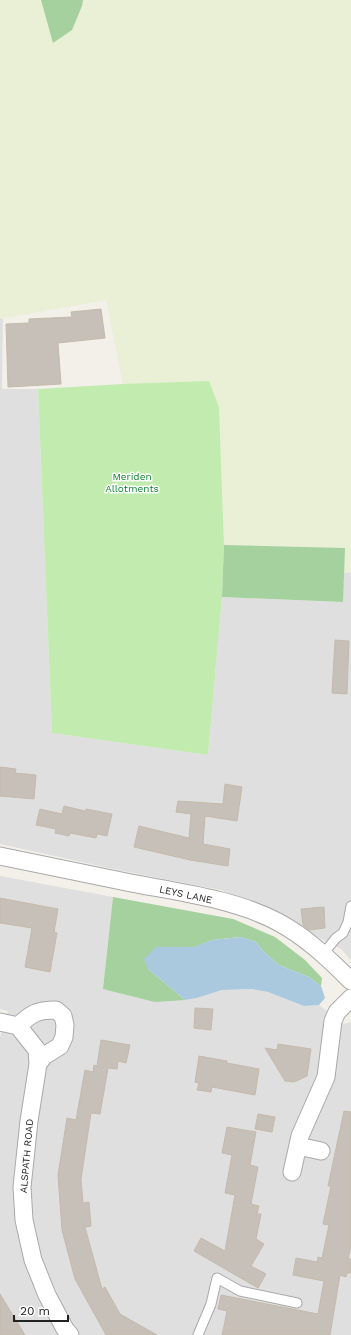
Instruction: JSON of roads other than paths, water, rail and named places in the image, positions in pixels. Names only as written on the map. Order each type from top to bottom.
[{"type":"street","name":"LEYS LANE","points":[[0,856],[184,893],[242,907],[277,922],[302,937],[324,953],[351,980]]},
{"type":"street","points":[[292,1172],[300,1136],[326,1077],[333,1021],[337,1012],[351,998]]},
{"type":"street","points":[[0,1022],[18,1026],[30,1015],[44,1010],[56,1010],[63,1016],[66,1025],[64,1037],[60,1046],[44,1056],[38,1064]]},
{"type":"street","name":"ALSPATH ROAD","points":[[18,1026],[37,1050],[38,1064],[29,1121],[22,1187],[24,1220],[33,1260],[47,1295],[70,1335]]},
{"type":"street","points":[[298,1146],[321,1151]]},
{"type":"lane","points":[[324,953],[342,933],[348,922],[351,906]]},
{"type":"lane","points":[[198,1335],[211,1304],[216,1278],[240,1291],[297,1303]]},
{"type":"water","points":[[241,937],[256,942],[264,952],[279,965],[309,977],[321,986],[325,998],[319,1005],[304,1006],[268,992],[252,989],[222,990],[197,998],[185,1000],[148,969],[144,959],[156,947],[194,947],[212,940]]},
{"type":"park label","name":"Meriden Allotments","points":[[132,482]]}]
